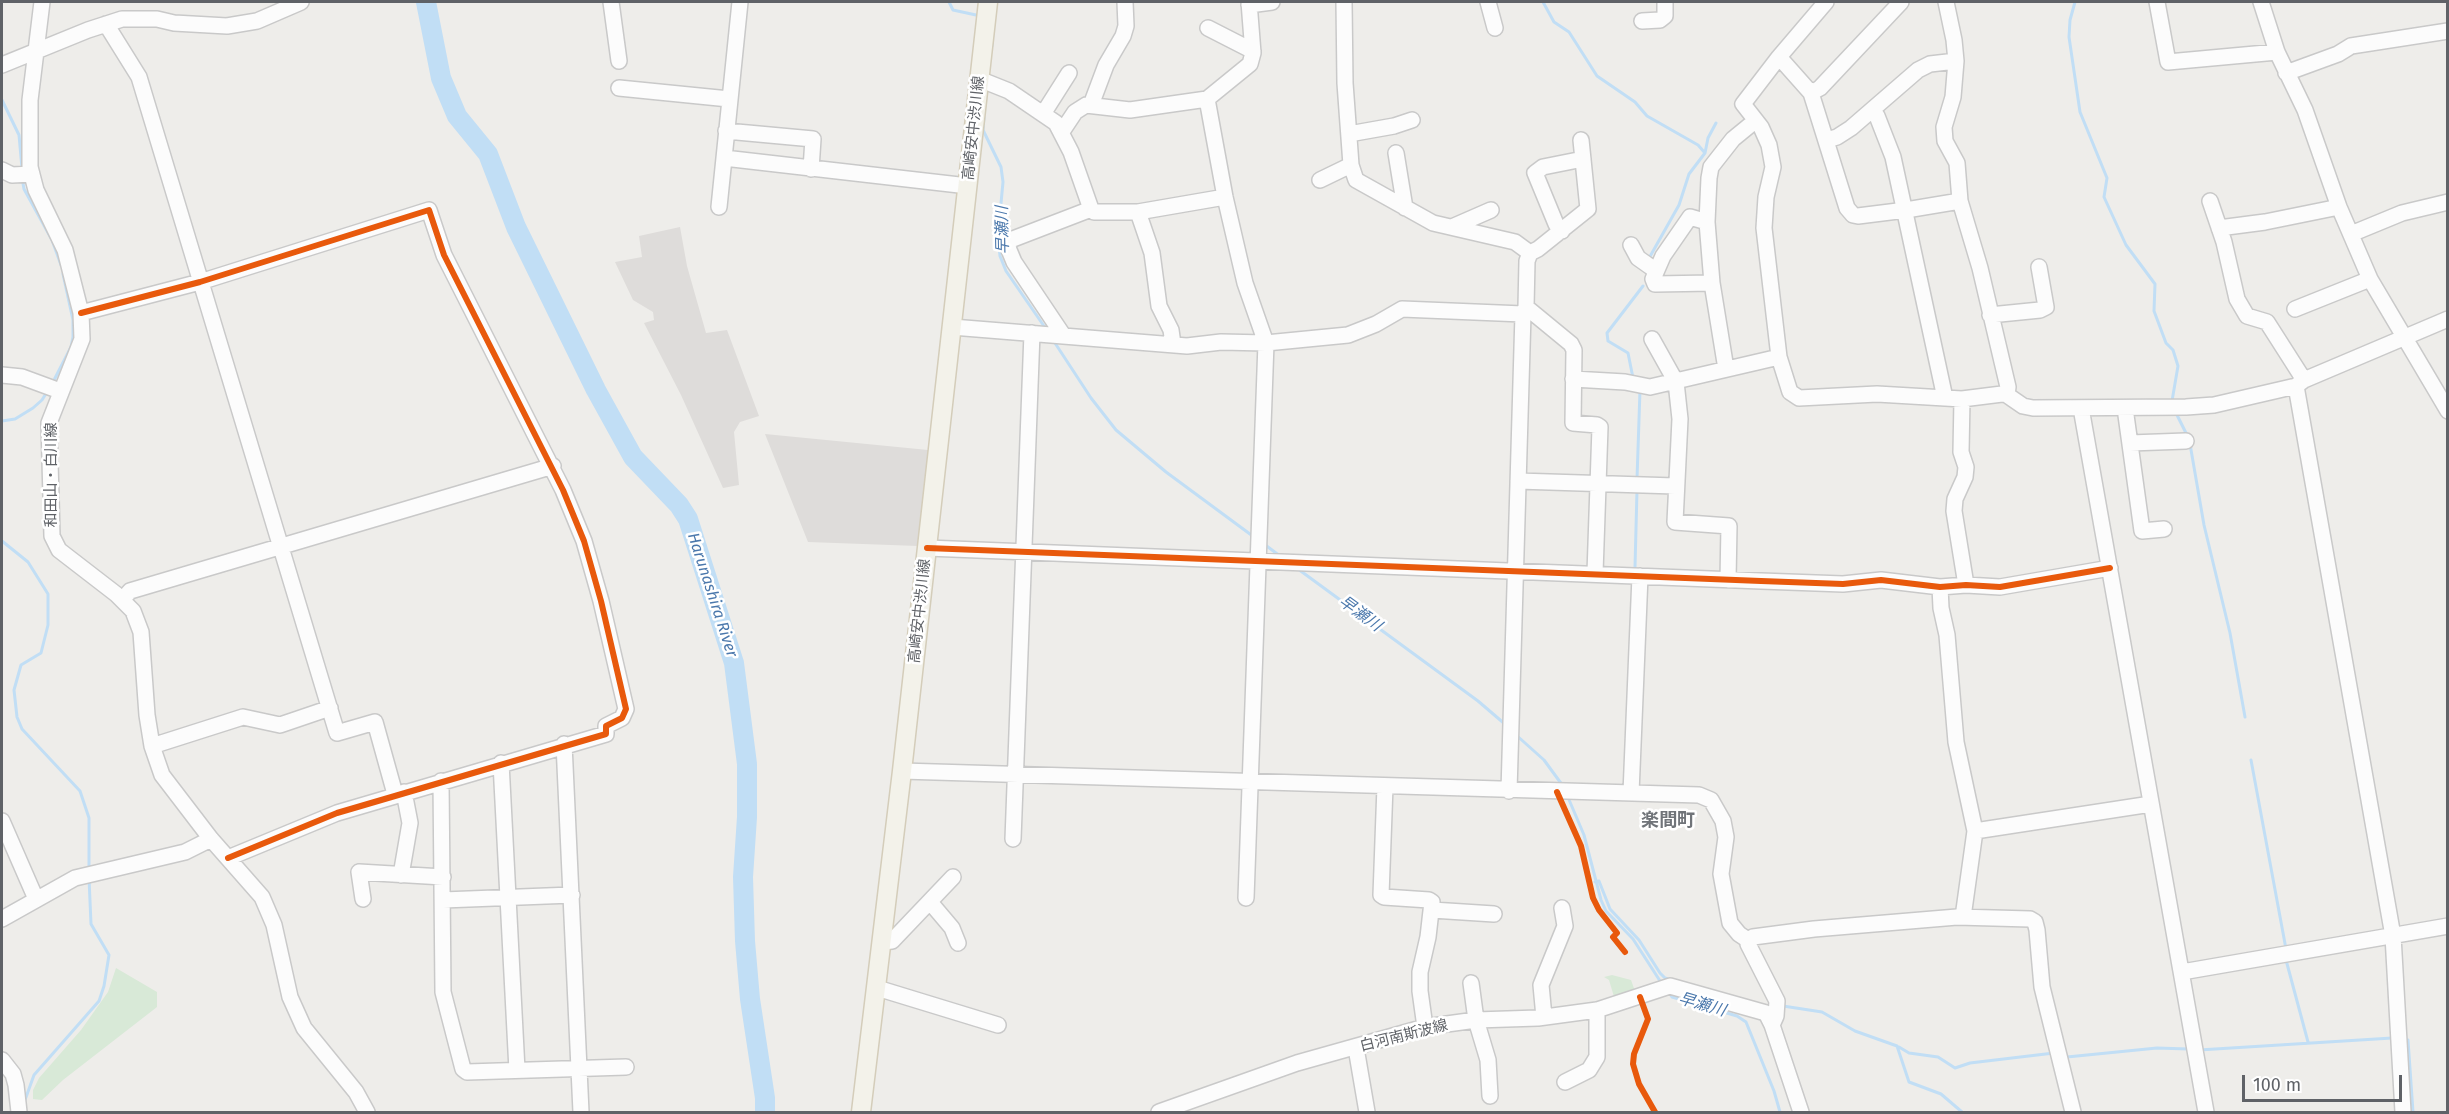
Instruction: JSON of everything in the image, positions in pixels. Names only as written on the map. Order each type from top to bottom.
[{"type":"main road","name":"高崎安中渋川線","points":[[861,1113],[902,771],[988,2]]},
{"type":"street","name":"和田山・白川線","points":[[42,2],[19,173],[36,190],[65,250],[81,313],[82,339],[53,388],[49,423],[52,536],[59,550],[133,611],[141,632],[147,715],[152,746],[162,775],[211,839],[262,897],[274,925],[290,997],[304,1028],[356,1092],[367,1113]]},
{"type":"street","points":[[2,65],[106,24],[122,20],[156,19],[183,24],[227,26],[257,21],[301,2]]},
{"type":"street","points":[[611,2],[619,62]]},
{"type":"street","points":[[719,207],[740,2]]},
{"type":"street","points":[[1091,105],[1106,65],[1126,26],[1125,2]]},
{"type":"street","points":[[1061,133],[1075,112],[1086,105],[1130,110],[1207,99],[1250,64],[1253,51],[1249,3],[1272,2]]},
{"type":"street","points":[[1344,2],[1345,83],[1351,165],[1356,180],[1433,223],[1515,242],[1530,253]]},
{"type":"street","points":[[1488,2],[1495,28]]},
{"type":"street","points":[[1642,21],[1660,20],[1665,16],[1665,2]]},
{"type":"street","points":[[1826,2],[1743,104],[1761,126],[1770,145],[1773,167],[1766,197],[1764,228],[1779,357],[1791,392],[1799,398],[1877,394],[1962,399],[2007,395],[2023,406],[2033,408],[2214,405],[2300,383],[2448,319]]},
{"type":"street","points":[[1811,93],[1820,88],[1901,2]]},
{"type":"street","points":[[1946,2],[1956,62],[1953,97],[1944,127],[1945,141],[1957,163],[1960,201],[1980,268],[2008,387],[2007,395]]},
{"type":"street","points":[[2157,2],[2168,62],[2277,52]]},
{"type":"street","points":[[2261,2],[2277,52],[2305,110],[2339,207],[2370,279],[2448,411]]},
{"type":"street","points":[[106,24],[139,77],[337,733],[375,722],[400,793],[410,823],[401,875]]},
{"type":"street","points":[[1208,28],[1253,51]]},
{"type":"street","points":[[2286,73],[2338,54],[2351,46],[2448,31]]},
{"type":"street","points":[[1779,57],[1811,93],[1849,212],[1858,216],[1960,201]]},
{"type":"street","points":[[1827,140],[1851,128],[1918,70],[1929,64],[1956,62]]},
{"type":"street","points":[[1043,114],[1069,73]]},
{"type":"street","points":[[979,79],[1009,91],[1056,123],[1071,152],[1091,209],[1100,214],[1138,212],[1225,197]]},
{"type":"street","points":[[619,88],[729,99]]},
{"type":"street","points":[[1207,99],[1225,197],[1245,283],[1266,343],[1246,898]]},
{"type":"street","points":[[1872,110],[1877,116],[1893,157],[1945,398]]},
{"type":"street","points":[[1349,134],[1394,126],[1412,120]]},
{"type":"street","points":[[1726,369],[1712,283],[1707,222],[1711,167],[1733,139],[1755,121]]},
{"type":"street","points":[[726,131],[813,139],[811,169]]},
{"type":"street","points":[[1509,790],[1509,717],[1517,571],[1518,481],[1527,261],[1530,253],[1562,231],[1588,209],[1581,140]]},
{"type":"street","points":[[1396,153],[1406,208]]},
{"type":"street","points":[[724,158],[968,186]]},
{"type":"street","points":[[1562,231],[1556,224],[1535,173],[1543,167],[1583,159]]},
{"type":"street","points":[[1320,180],[1351,165]]},
{"type":"street","points":[[2210,201],[2237,299],[2247,316],[2267,322],[2300,383],[2393,936],[2403,1113]]},
{"type":"street","points":[[2351,234],[2402,213],[2448,202]]},
{"type":"street","points":[[2219,228],[2265,222],[2339,207]]},
{"type":"street","points":[[1061,335],[1014,262],[1007,245],[1013,239],[1091,209]]},
{"type":"street","points":[[81,313],[200,282],[429,210],[444,255],[553,466],[584,542],[601,601],[626,709],[622,718],[606,726],[606,734],[564,744],[337,813],[228,858]]},
{"type":"street","points":[[1452,227],[1491,210]]},
{"type":"street","points":[[1138,212],[1152,253],[1159,306],[1171,330],[1173,344]]},
{"type":"street","points":[[1707,222],[1690,217],[1655,270],[1653,279],[1655,284],[1712,283]]},
{"type":"street","points":[[1631,245],[1638,258],[1655,270]]},
{"type":"street","points":[[1990,315],[2040,310],[2046,307],[2039,267]]},
{"type":"street","points":[[2295,309],[2370,279]]},
{"type":"street","points":[[952,327],[1187,346],[1221,342],[1266,343],[1348,335],[1376,324],[1402,309],[1525,310],[1571,344],[1574,350],[1573,423],[1597,425],[1600,428],[1595,573]]},
{"type":"street","points":[[1013,838],[1035,333]]},
{"type":"street","points":[[1652,339],[1676,382],[1680,419],[1675,522],[1729,526],[1728,580]]},
{"type":"street","points":[[1573,380],[1625,382],[1650,387],[1779,357]]},
{"type":"street","points":[[2,375],[22,377],[53,388]]},
{"type":"street","points":[[1962,399],[1961,452],[1966,467],[1965,477],[1955,499],[1954,510],[1966,585]]},
{"type":"street","points":[[2082,408],[2206,1113]]},
{"type":"street","points":[[2125,408],[2142,531],[2164,529]]},
{"type":"street","points":[[2130,443],[2186,441]]},
{"type":"street","points":[[122,600],[130,591],[553,466]]},
{"type":"street","points":[[1518,481],[1676,486]]},
{"type":"street","points":[[927,548],[1259,557],[1297,562],[1843,584],[1881,580],[1940,587],[1966,585],[2000,588],[2110,568]]},
{"type":"street","points":[[1631,793],[1640,576]]},
{"type":"street","points":[[1940,587],[1941,608],[1947,635],[1956,742],[1975,831],[1963,917]]},
{"type":"street","points":[[152,746],[243,717],[280,725],[330,708]]},
{"type":"street","points":[[564,744],[581,1113]]},
{"type":"street","points":[[501,763],[516,1070]]},
{"type":"street","points":[[902,771],[1700,795],[1715,806],[1725,829],[1721,874],[1730,923],[1739,934],[1748,940],[1777,1001],[1776,1017],[1772,1025],[1801,1113]]},
{"type":"street","points":[[441,781],[444,1002],[463,1070],[467,1072],[626,1067]]},
{"type":"street","points":[[1385,786],[1381,895],[1432,902],[1420,972],[1425,1027]]},
{"type":"street","points":[[1975,831],[2151,804]]},
{"type":"street","points":[[3,831],[36,899]]},
{"type":"street","points":[[2,919],[84,874],[185,852],[211,839]]},
{"type":"street","points":[[363,899],[359,872],[443,878]]},
{"type":"street","points":[[882,942],[892,941],[953,877]]},
{"type":"street","points":[[443,900],[572,895]]},
{"type":"street","points":[[930,902],[952,928],[958,943]]},
{"type":"street","points":[[1544,1017],[1541,985],[1565,926],[1562,908]]},
{"type":"street","points":[[1432,910],[1494,914]]},
{"type":"street","points":[[1748,940],[1753,937],[1815,929],[1963,917],[2023,917],[2035,922],[2042,987],[2073,1113]]},
{"type":"street","points":[[2182,972],[2448,926]]},
{"type":"street","points":[[1472,983],[1476,1020],[1488,1060],[1490,1096]]},
{"type":"street","points":[[877,988],[998,1025]]},
{"type":"street","name":"白河南斯波線","points":[[1159,1113],[1297,1063],[1425,1027],[1476,1020],[1544,1017],[1597,1010],[1662,988],[1761,1010],[1766,1013],[1772,1025]]},
{"type":"street","points":[[1565,1082],[1589,1070],[1597,1057],[1597,1010]]},
{"type":"street","points":[[1356,1048],[1367,1113]]},
{"type":"street","points":[[2,1060],[13,1074],[19,1113]]},
{"type":"shaded area","points":[[680,227],[687,266],[706,333],[727,330],[759,416],[740,422],[734,432],[739,485],[723,488],[681,395],[644,323],[654,320],[653,312],[633,300],[615,262],[642,257],[639,236]]},
{"type":"shaded area","points":[[765,434],[928,450],[918,546],[808,542]]},
{"type":"green space","points":[[116,968],[157,992],[157,1007],[63,1080],[42,1100],[33,1099],[33,1090],[39,1078],[81,1030],[108,992]]},
{"type":"green space","points":[[1612,975],[1631,980],[1636,994],[1615,1000],[1609,980],[1604,977]]},
{"type":"waterway","name":"Harunashira River","points":[[426,2],[441,78],[457,116],[488,154],[516,227],[596,390],[633,457],[679,505],[688,519],[734,663],[747,764],[747,817],[743,877],[745,941],[765,1112]]},
{"type":"waterway","name":"早瀬川","points":[[949,2],[953,10],[976,15]]},
{"type":"waterway","points":[[1543,2],[1554,22],[1569,32],[1597,76],[1635,102],[1647,116],[1698,145],[1705,153]]},
{"type":"waterway","points":[[2075,2],[2070,20],[2069,37],[2080,112],[2107,178],[2104,197],[2126,245],[2155,284],[2154,311],[2166,343],[2173,350],[2178,366],[2172,401]]},
{"type":"waterway","name":"早瀬川","points":[[992,46],[994,18]]},
{"type":"waterway","points":[[2,100],[19,135],[22,168]]},
{"type":"waterway","name":"早瀬川","points":[[984,117],[983,130],[1001,167],[1003,182],[998,235],[1000,256],[1006,271],[1046,329]]},
{"type":"waterway","points":[[1648,260],[1679,205],[1689,174],[1705,153],[1708,138],[1716,123]]},
{"type":"waterway","points":[[22,178],[24,189],[52,240],[61,265]]},
{"type":"waterway","points":[[52,384],[71,347],[73,337],[73,320],[63,274]]},
{"type":"waterway","points":[[1633,378],[1628,353],[1608,341],[1607,333],[1643,286]]},
{"type":"waterway","name":"早瀬川","points":[[1053,340],[1091,398],[1116,430],[1166,472],[1254,537]]},
{"type":"waterway","points":[[1637,479],[1640,390]]},
{"type":"waterway","points":[[2,421],[15,419],[33,408],[47,392]]},
{"type":"waterway","points":[[2177,415],[2187,435]]},
{"type":"waterway","points":[[2190,444],[2204,525],[2230,633],[2245,717]]},
{"type":"waterway","points":[[1635,567],[1637,490]]},
{"type":"waterway","points":[[2,541],[28,562],[48,594],[48,625],[41,653],[21,665],[14,690],[17,717],[22,729],[80,791],[89,818],[89,869]]},
{"type":"waterway","name":"早瀬川","points":[[1264,544],[1280,556]]},
{"type":"waterway","name":"早瀬川","points":[[1298,569],[1478,701],[1506,725]]},
{"type":"waterway","name":"早瀬川","points":[[1515,734],[1544,760],[1563,786]]},
{"type":"waterway","points":[[2251,760],[2286,949]]},
{"type":"waterway","name":"早瀬川","points":[[1567,795],[1584,835],[1606,911],[1633,939],[1662,984]]},
{"type":"waterway","points":[[25,1100],[34,1075],[99,1001],[104,986],[109,955],[91,924],[89,878]]},
{"type":"waterway","name":"早瀬川","points":[[1595,882],[1599,881],[1610,909],[1639,940],[1660,973],[1671,980]]},
{"type":"waterway","points":[[2286,960],[2308,1042]]},
{"type":"waterway","name":"早瀬川","points":[[1668,991],[1672,997],[1737,1016],[1746,1022],[1774,1091],[1780,1112]]},
{"type":"waterway","points":[[1783,1006],[1822,1012],[1855,1031],[1897,1046],[1909,1082],[1941,1094],[1962,1112]]},
{"type":"waterway","points":[[2199,1050],[2392,1038]]},
{"type":"waterway","points":[[2404,1039],[2408,1040],[2413,1112]]},
{"type":"waterway","points":[[1899,1047],[1909,1053],[1938,1057],[1955,1068],[1970,1063],[2054,1053]]},
{"type":"waterway","points":[[2067,1057],[2157,1048],[2188,1049]]},
{"type":"cycle path","points":[[81,313],[200,282],[429,210],[444,255],[563,490],[584,541],[601,601],[626,709],[622,718],[606,726],[606,734],[337,813],[228,858]]},
{"type":"cycle path","points":[[927,548],[1843,584],[1881,580],[1940,587],[1966,585],[2000,587],[2110,568]]},
{"type":"cycle path","points":[[1557,792],[1581,846],[1593,898],[1599,910],[1617,933],[1613,937],[1625,952]]},
{"type":"cycle path","points":[[1640,997],[1648,1019],[1634,1054],[1633,1064],[1639,1084],[1655,1112]]},
{"type":"district","name":"楽間町","points":[[1668,821]]}]
